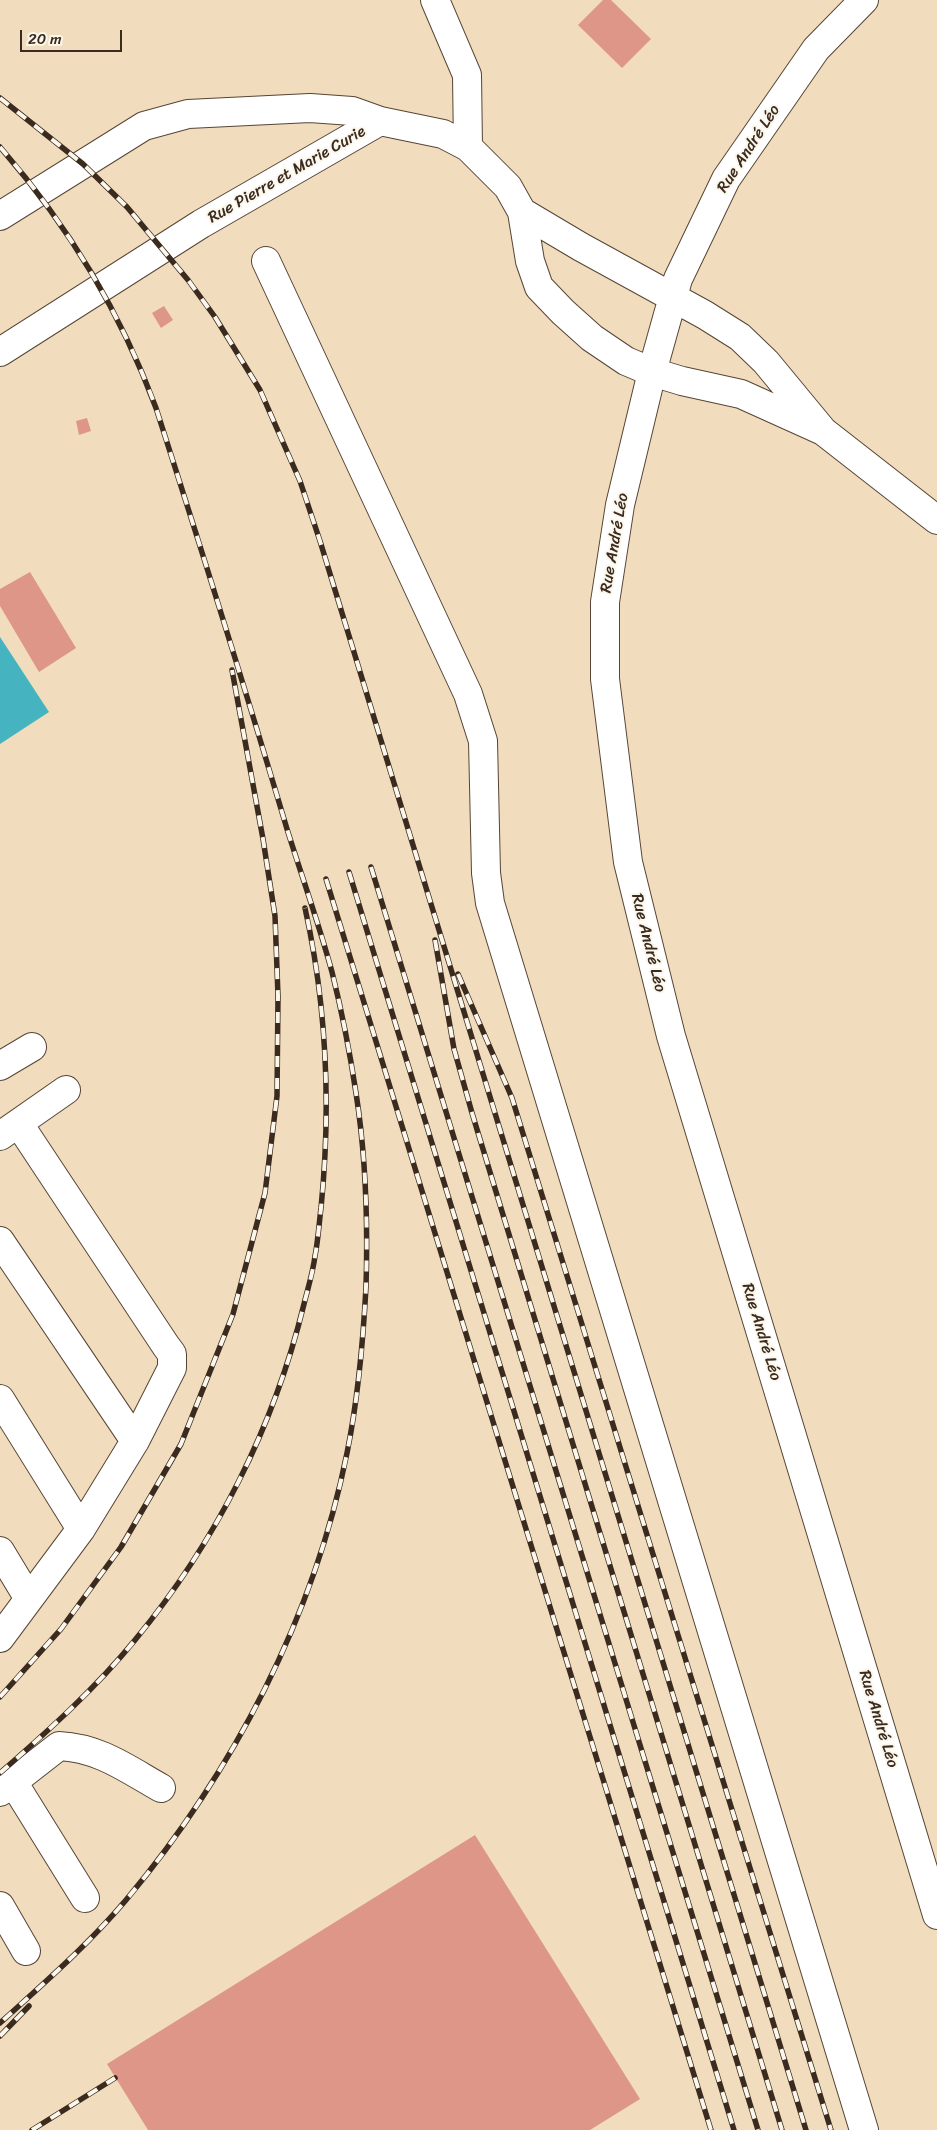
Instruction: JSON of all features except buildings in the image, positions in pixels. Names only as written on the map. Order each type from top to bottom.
[{"type":"street","points":[[435,0],[466,75],[468,147]]},
{"type":"street","name":"Rue André Léo","points":[[864,0],[816,49],[726,179],[678,279],[652,372],[620,506],[605,602],[605,679],[628,862],[671,1036],[937,1914]]},
{"type":"street","name":"Rue Pierre et Marie Curie","points":[[0,216],[144,126],[188,114],[310,108],[352,111],[380,121]]},
{"type":"street","points":[[380,121],[443,134],[468,147],[508,188],[522,212],[530,261],[540,287],[563,312],[592,338],[626,361],[652,372],[682,381],[741,394],[823,431]]},
{"type":"street","name":"Rue Pierre et Marie Curie","points":[[0,352],[201,224],[380,121]]},
{"type":"street","points":[[522,212],[740,336],[766,362],[823,431],[937,520]]},
{"type":"street","points":[[266,261],[468,694],[483,740],[486,873],[490,903],[864,2130]]},
{"type":"street","points":[[0,1066],[32,1047]]},
{"type":"street","points":[[0,1638],[81,1530],[135,1441],[172,1368],[172,1354],[9,1130],[66,1090]]},
{"type":"street","points":[[0,1241],[135,1441]]},
{"type":"street","points":[[0,1399],[81,1530]]},
{"type":"street","points":[[0,1551],[30,1599]]},
{"type":"street","points":[[85,1898],[7,1787],[60,1746],[76,1747],[98,1753],[161,1788]]},
{"type":"street","points":[[0,1906],[26,1952]]},
{"type":"water","points":[[0,637],[49,712],[0,744]]},
{"type":"railway","points":[[0,98],[83,164],[127,207],[188,280],[215,317],[260,390],[300,481],[320,541],[806,2130]]},
{"type":"railway","points":[[0,147],[48,207],[90,271],[126,338],[156,408],[332,972],[354,1078],[364,1165],[367,1238],[362,1350],[347,1453],[332,1514],[314,1574],[291,1633],[264,1690],[234,1746],[201,1799],[165,1851],[111,1917],[81,1948],[0,2023]]},
{"type":"railway","points":[[0,1697],[61,1629],[121,1547],[181,1444],[233,1314],[265,1193],[277,1096],[278,996],[275,916],[232,670]]},
{"type":"railway","points":[[371,867],[758,2130]]},
{"type":"railway","points":[[349,872],[734,2130]]},
{"type":"railway","points":[[326,879],[711,2130]]},
{"type":"railway","points":[[0,1773],[104,1676],[164,1602],[216,1523],[239,1481],[259,1439],[276,1395],[291,1350],[313,1268],[318,1238],[324,1170],[326,1133],[325,1058],[318,983],[305,908]]},
{"type":"railway","points":[[435,940],[454,1049],[472,1113],[782,2130]]},
{"type":"railway","points":[[458,974],[512,1098],[831,2130]]},
{"type":"railway","points":[[0,2036],[29,2006]]},
{"type":"railway","points":[[32,2130],[115,2078]]}]
